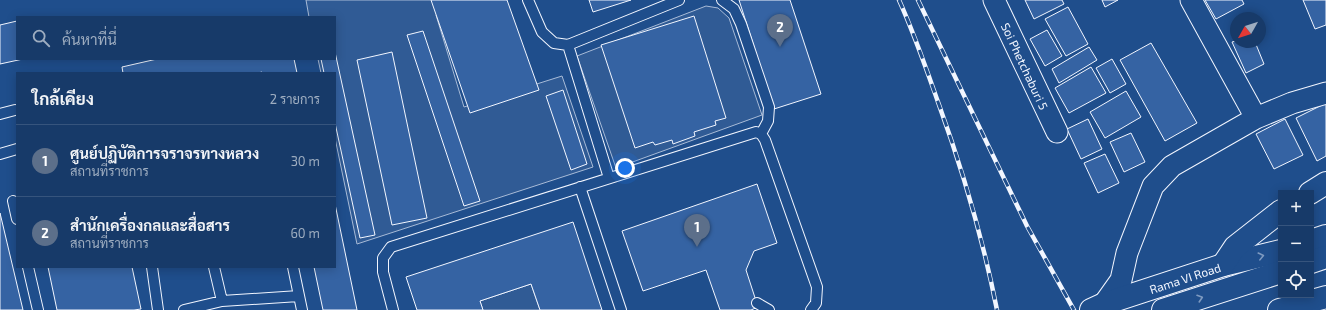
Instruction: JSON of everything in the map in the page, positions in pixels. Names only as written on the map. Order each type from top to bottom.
[{"type":"main road","points":[[1314,190],[1326,183]]},
{"type":"main road","points":[[1223,265],[1235,247],[1278,213]]},
{"type":"main road","points":[[1314,240],[1326,236]]},
{"type":"main road","name":"Rama VI Road","points":[[1097,307],[1223,265],[1278,252]]},
{"type":"main road","points":[[1314,261],[1326,257]]},
{"type":"main road","points":[[1163,310],[1278,273]]},
{"type":"main road","points":[[1279,310],[1326,297]]},
{"type":"street","name":"Soi Phetchaburi 5","points":[[994,0],[1057,132]]},
{"type":"street","points":[[1191,0],[1256,118]]},
{"type":"street","points":[[1097,307],[1121,280],[1128,253],[1153,186],[1172,166],[1256,118],[1292,103],[1326,93]]},
{"type":"lane","points":[[528,0],[542,32],[554,43],[568,45],[680,0]]},
{"type":"lane","points":[[722,0],[734,9],[741,24],[768,108],[768,121],[761,134]]},
{"type":"lane","points":[[568,45],[609,178]]},
{"type":"lane","points":[[0,114],[16,110]]},
{"type":"lane","points":[[393,310],[383,272],[383,258],[391,247],[756,132],[761,134],[765,140],[817,287],[816,303],[811,310]]},
{"type":"lane","points":[[0,154],[16,149]]},
{"type":"lane","points":[[580,187],[620,310]]},
{"type":"lane","points":[[13,201],[16,214]]},
{"type":"lane","points":[[28,268],[38,310]]},
{"type":"lane","points":[[152,268],[158,310]]},
{"type":"lane","points":[[214,268],[222,301]]},
{"type":"lane","points":[[294,268],[302,310]]},
{"type":"lane","points":[[184,310],[222,301],[299,296]]},
{"type":"lane","points":[[757,303],[769,310]]},
{"type":"shaded area","points":[[306,0],[465,0],[436,15],[464,107],[562,76],[593,167],[357,244],[336,143],[336,72],[321,72],[318,60],[336,60],[336,16],[309,16]]},
{"type":"shaded area","points":[[706,6],[718,8],[729,18],[762,115],[616,168],[577,56]]},
{"type":"shaded area","points":[[531,284],[540,310],[483,310],[480,301]]},
{"type":"building","points":[[431,0],[507,0],[539,90],[470,113]]},
{"type":"building","points":[[589,0],[631,0],[593,12]]},
{"type":"building","points":[[739,0],[790,0],[821,94],[774,109]]},
{"type":"building","points":[[1025,0],[1062,0],[1064,4],[1034,19]]},
{"type":"building","points":[[1102,0],[1118,0],[1105,7]]},
{"type":"building","points":[[1205,0],[1242,0],[1244,4],[1216,19]]},
{"type":"building","points":[[1303,0],[1326,0],[1326,25],[1315,29]]},
{"type":"building","points":[[1068,7],[1088,44],[1066,56],[1045,19]]},
{"type":"building","points":[[694,16],[726,118],[715,121],[716,125],[694,132],[695,136],[673,144],[672,140],[655,145],[653,142],[635,148],[601,45]]},
{"type":"building","points":[[16,21],[16,60],[18,60],[0,64],[0,25]]},
{"type":"building","points":[[1047,30],[1062,56],[1045,66],[1030,39]]},
{"type":"building","points":[[423,31],[480,201],[464,206],[407,35]]},
{"type":"building","points":[[1151,43],[1197,123],[1165,141],[1120,60]]},
{"type":"building","points":[[1089,47],[1097,60],[1059,83],[1052,69]]},
{"type":"building","points":[[1235,48],[1257,48],[1264,64],[1246,73]]},
{"type":"building","points":[[392,52],[427,218],[392,225],[357,60]]},
{"type":"building","points":[[336,57],[375,235],[360,238],[336,128],[336,72],[324,72],[321,60],[336,60]]},
{"type":"building","points":[[1112,59],[1126,84],[1110,93],[1096,68]]},
{"type":"building","points":[[153,60],[294,60],[297,72],[123,72],[122,67]]},
{"type":"building","points":[[1091,67],[1106,93],[1069,113],[1055,88]]},
{"type":"building","points":[[563,90],[587,164],[571,170],[546,96]]},
{"type":"building","points":[[1126,91],[1141,117],[1105,138],[1090,112]]},
{"type":"building","points":[[1326,103],[1326,156],[1317,161],[1296,118]]},
{"type":"building","points":[[1088,119],[1102,149],[1081,159],[1067,129]]},
{"type":"building","points":[[1285,119],[1303,155],[1274,169],[1256,134]]},
{"type":"building","points":[[1131,133],[1145,162],[1124,172],[1110,142]]},
{"type":"building","points":[[1105,154],[1119,183],[1098,193],[1084,163]]},
{"type":"building","points":[[757,184],[777,243],[754,251],[746,270],[758,307],[751,310],[720,310],[706,270],[643,291],[622,231]]},
{"type":"building","points":[[336,209],[357,310],[323,310],[314,268],[336,268]]},
{"type":"building","points":[[0,213],[23,310],[0,310]]},
{"type":"building","points":[[573,222],[602,310],[540,310],[531,284],[480,301],[483,310],[417,310],[406,277]]},
{"type":"building","points":[[48,268],[132,268],[141,309],[57,310]]},
{"type":"railway","points":[[899,0],[924,63],[964,179],[979,231],[997,310]]},
{"type":"railway","points":[[918,0],[1027,226],[1074,310]]},
{"type":"place","name":"สำนักเครื่องกลและสื่อสาร","points":[[780,47]]},
{"type":"place","name":"ศูนย์ปฏิบัติการจราจรทางหลวง","points":[[697,247]]}]
